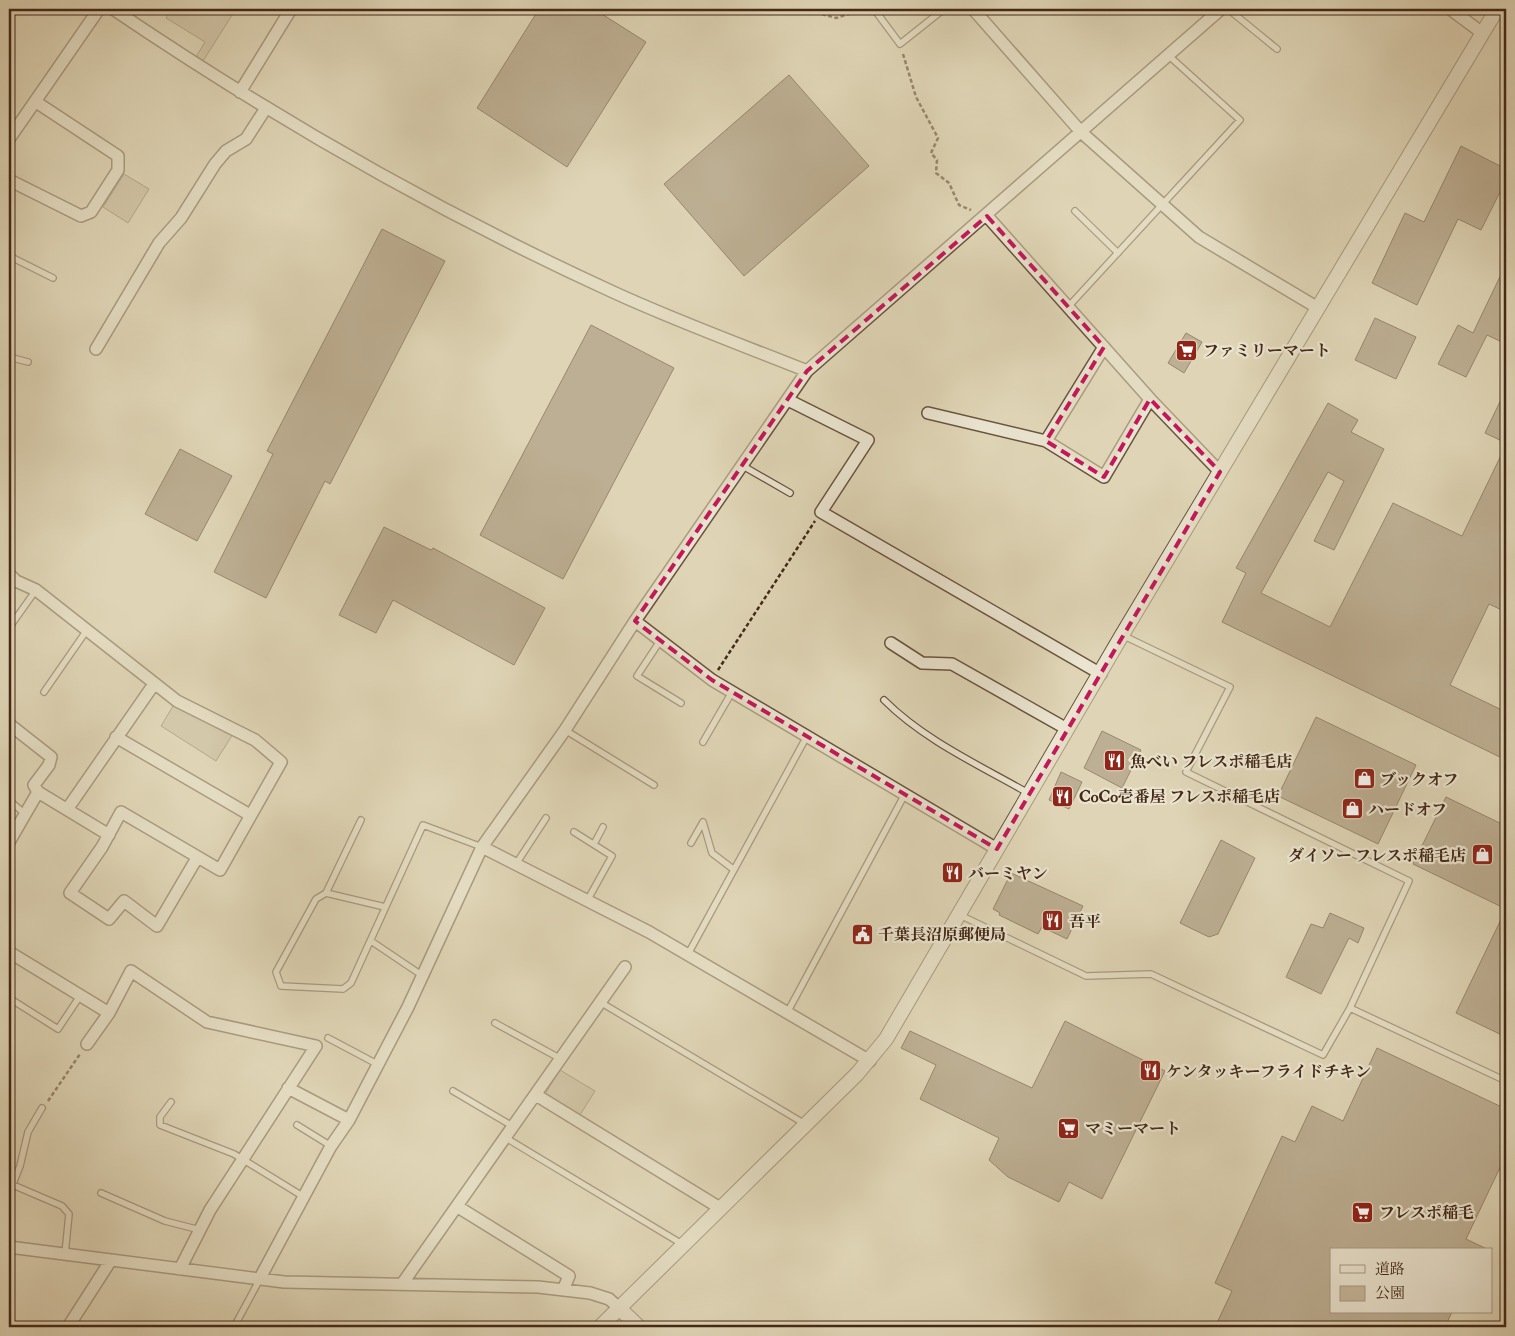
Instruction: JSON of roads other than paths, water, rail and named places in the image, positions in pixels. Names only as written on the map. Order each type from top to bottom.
[{"type":"street","points":[[9,139],[99,9]]},
{"type":"street","points":[[240,92],[291,9]]},
{"type":"street","points":[[973,9],[1081,132],[1199,237],[1318,308]]},
{"type":"street","points":[[260,1278],[331,1146],[349,1120],[423,976],[482,847],[565,730],[635,621],[807,371],[987,216],[1222,9]]},
{"type":"street","points":[[1450,9],[1481,32]]},
{"type":"street","points":[[600,1327],[870,1060],[886,1039],[1122,636],[1496,9]]},
{"type":"street","points":[[120,11],[266,108],[522,248],[615,293],[807,371]]},
{"type":"street","points":[[9,180],[81,216],[91,212],[118,170],[118,156],[36,102]]},
{"type":"street","points":[[96,350],[159,243],[182,218],[215,164],[226,151],[246,140],[266,108]]},
{"type":"street","points":[[987,216],[1150,399],[1220,472]]},
{"type":"street","points":[[1046,441],[1104,347]]},
{"type":"street","points":[[928,413],[1046,441],[1104,477],[1150,399]]},
{"type":"street","points":[[788,400],[868,440],[821,512],[1101,674]]},
{"type":"street","points":[[9,574],[16,581],[36,590],[88,629],[154,684],[178,701],[255,740],[281,762],[220,870],[121,812],[102,847],[70,893],[109,920],[124,901],[157,926],[198,858]]},
{"type":"street","points":[[635,621],[712,680],[997,849]]},
{"type":"street","points":[[891,643],[922,663],[952,664],[1067,729]]},
{"type":"street","points":[[68,808],[154,684]]},
{"type":"street","points":[[9,724],[51,758],[34,785],[38,792],[68,808],[108,835]]},
{"type":"street","points":[[116,737],[250,815]]},
{"type":"street","points":[[9,842],[38,792]]},
{"type":"street","points":[[482,847],[649,932],[687,956],[870,1060]]},
{"type":"street","points":[[9,952],[109,1013]]},
{"type":"street","points":[[402,1284],[625,967]]},
{"type":"street","points":[[87,1044],[109,1013],[131,970],[207,1022],[316,1046],[242,1160],[200,1230],[180,1269]]},
{"type":"street","points":[[288,1088],[349,1120]]},
{"type":"street","points":[[536,1095],[720,1208]]},
{"type":"street","points":[[458,1207],[568,1276],[563,1290]]},
{"type":"street","points":[[9,1248],[284,1282],[538,1287],[590,1293],[609,1299],[639,1327]]},
{"type":"street","points":[[68,1327],[111,1260]]},
{"type":"lane","points":[[874,9],[900,44],[944,9]]},
{"type":"lane","points":[[1228,9],[1277,49]]},
{"type":"lane","points":[[1068,307],[1240,120],[1168,56]]},
{"type":"lane","points":[[1075,211],[1118,253]]},
{"type":"lane","points":[[9,256],[53,278]]},
{"type":"lane","points":[[9,357],[28,362]]},
{"type":"lane","points":[[743,466],[790,493]]},
{"type":"lane","points":[[9,628],[36,590]]},
{"type":"lane","points":[[44,692],[88,629]]},
{"type":"lane","points":[[960,915],[1086,976],[1151,974],[1323,1055],[1350,1008],[1409,882],[1186,772],[1230,687],[1122,636]]},
{"type":"lane","points":[[660,641],[637,676],[681,703]]},
{"type":"lane","points":[[703,742],[732,692]]},
{"type":"lane","points":[[884,700],[902,718],[921,732],[1029,794]]},
{"type":"lane","points":[[565,730],[654,785]]},
{"type":"lane","points":[[687,956],[807,736]]},
{"type":"lane","points":[[787,1013],[905,794]]},
{"type":"lane","points":[[9,800],[25,814]]},
{"type":"lane","points":[[516,864],[546,818]]},
{"type":"lane","points":[[360,820],[326,893],[316,899],[276,972],[281,986],[343,989],[351,983],[423,825],[482,847]]},
{"type":"lane","points":[[691,843],[703,822],[712,853],[733,870]]},
{"type":"lane","points":[[594,844],[603,828]]},
{"type":"lane","points":[[574,832],[612,856],[587,901]]},
{"type":"lane","points":[[326,893],[385,907]]},
{"type":"lane","points":[[371,941],[423,976]]},
{"type":"lane","points":[[9,998],[58,1029],[80,996]]},
{"type":"lane","points":[[600,1002],[805,1124]]},
{"type":"lane","points":[[1350,1008],[1506,1082]]},
{"type":"lane","points":[[495,1023],[561,1059]]},
{"type":"lane","points":[[328,1038],[377,1064]]},
{"type":"lane","points":[[453,1091],[514,1127]]},
{"type":"lane","points":[[171,1102],[160,1117],[160,1125],[234,1154],[304,1197]]},
{"type":"lane","points":[[9,1194],[28,1132],[42,1108]]},
{"type":"lane","points":[[297,1125],[331,1146]]},
{"type":"lane","points":[[506,1138],[684,1245]]},
{"type":"lane","points":[[13,1185],[62,1206],[69,1214],[64,1254]]},
{"type":"lane","points":[[101,1193],[165,1221],[200,1230]]},
{"type":"lane","points":[[234,1327],[260,1278]]},
{"type":"place","name":"ファミリーマート","points":[[1187,350]]},
{"type":"place","name":"魚べい フレスポ稲毛店","points":[[1114,761]]},
{"type":"place","name":"ブックオフ","points":[[1364,779]]},
{"type":"place","name":"CoCo壱番屋 フレスポ稲毛店","points":[[1063,796]]},
{"type":"place","name":"ハードオフ","points":[[1352,809]]},
{"type":"place","name":"ダイソー フレスポ稲毛店","points":[[1482,855]]},
{"type":"place","name":"バーミヤン","points":[[952,873]]},
{"type":"place","name":"吾平","points":[[1053,921]]},
{"type":"place","name":"千葉長沼原郵便局","points":[[862,934]]},
{"type":"place","name":"ケンタッキーフライドチキン","points":[[1150,1071]]},
{"type":"place","name":"マミーマート","points":[[1069,1128]]},
{"type":"place","name":"フレスポ稲毛","points":[[1363,1212]]}]
